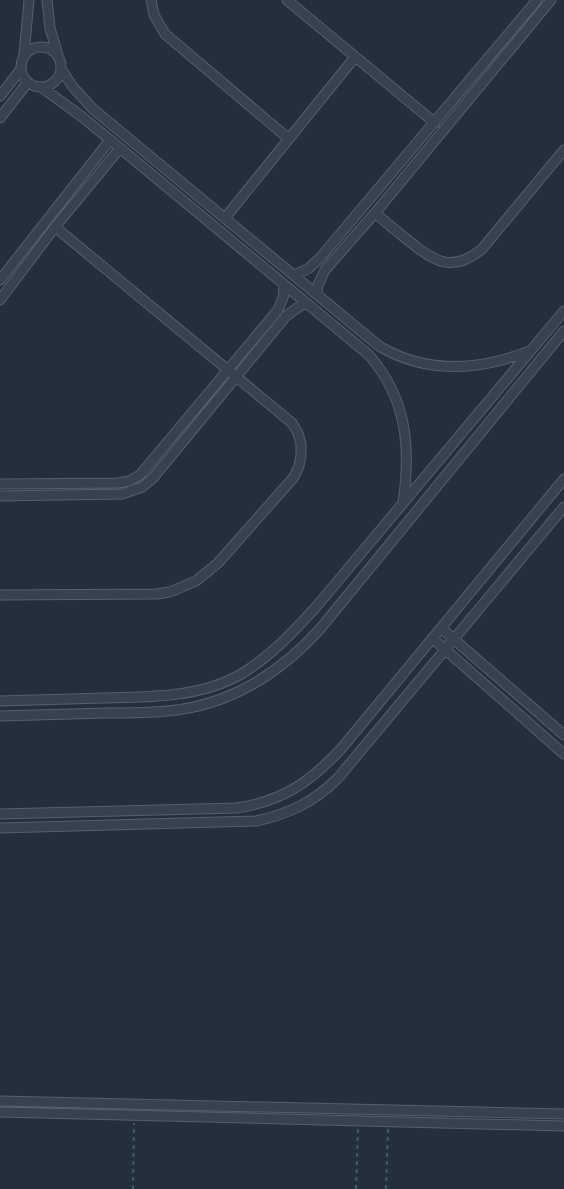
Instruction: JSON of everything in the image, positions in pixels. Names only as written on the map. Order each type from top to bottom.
[{"type":"street","points":[[0,96],[21,69],[30,0]]},
{"type":"street","points":[[47,0],[50,28],[61,69],[73,88],[93,109],[379,346],[408,361],[441,366],[475,365],[510,358],[531,350]]},
{"type":"street","points":[[151,0],[154,15],[165,34],[289,139]]},
{"type":"street","points":[[287,0],[434,123]]},
{"type":"street","points":[[294,275],[308,269],[320,258],[537,0]]},
{"type":"street","points":[[317,294],[318,285],[325,270],[375,213],[551,0]]},
{"type":"street","points":[[24,55],[32,49],[41,46],[50,49],[58,55]]},
{"type":"street","points":[[225,218],[355,57]]},
{"type":"street","points":[[21,69],[28,82],[41,87],[81,116],[369,355],[389,382],[396,398],[405,436],[407,474],[403,503]]},
{"type":"street","points":[[41,87],[54,82],[61,69]]},
{"type":"street","points":[[0,118],[28,82]]},
{"type":"street","points":[[0,280],[110,140]]},
{"type":"street","points":[[0,300],[54,227],[120,148]]},
{"type":"street","points":[[375,213],[427,256],[438,261],[461,262],[472,257],[482,249],[564,150]]},
{"type":"street","points":[[0,595],[156,594],[183,587],[196,581],[213,568],[288,485],[299,466],[301,455],[298,433],[292,423],[54,227]]},
{"type":"street","points":[[0,484],[118,483],[134,479],[146,470],[281,305],[284,295],[283,284]]},
{"type":"street","points":[[0,496],[122,494],[142,487],[153,478],[286,316],[300,306],[307,304]]},
{"type":"street","points":[[0,701],[168,695],[197,691],[215,686],[242,674],[261,661],[295,630],[564,311]]},
{"type":"street","points":[[0,716],[145,712],[189,708],[232,695],[271,674],[294,656],[320,629],[564,332]]},
{"type":"street","points":[[0,814],[237,808],[256,805],[292,791],[324,767],[564,479]]},
{"type":"street","points":[[0,828],[256,821],[292,811],[309,802],[324,792],[338,778],[564,508]]},
{"type":"street","points":[[441,628],[564,735]]},
{"type":"street","points":[[432,638],[564,754]]},
{"type":"street","points":[[0,1101],[564,1114]]},
{"type":"street","points":[[0,1112],[564,1126]]},
{"type":"path","points":[[133,1189],[134,1116]]},
{"type":"path","points":[[356,1189],[358,1121]]},
{"type":"path","points":[[386,1189],[388,1122]]}]
